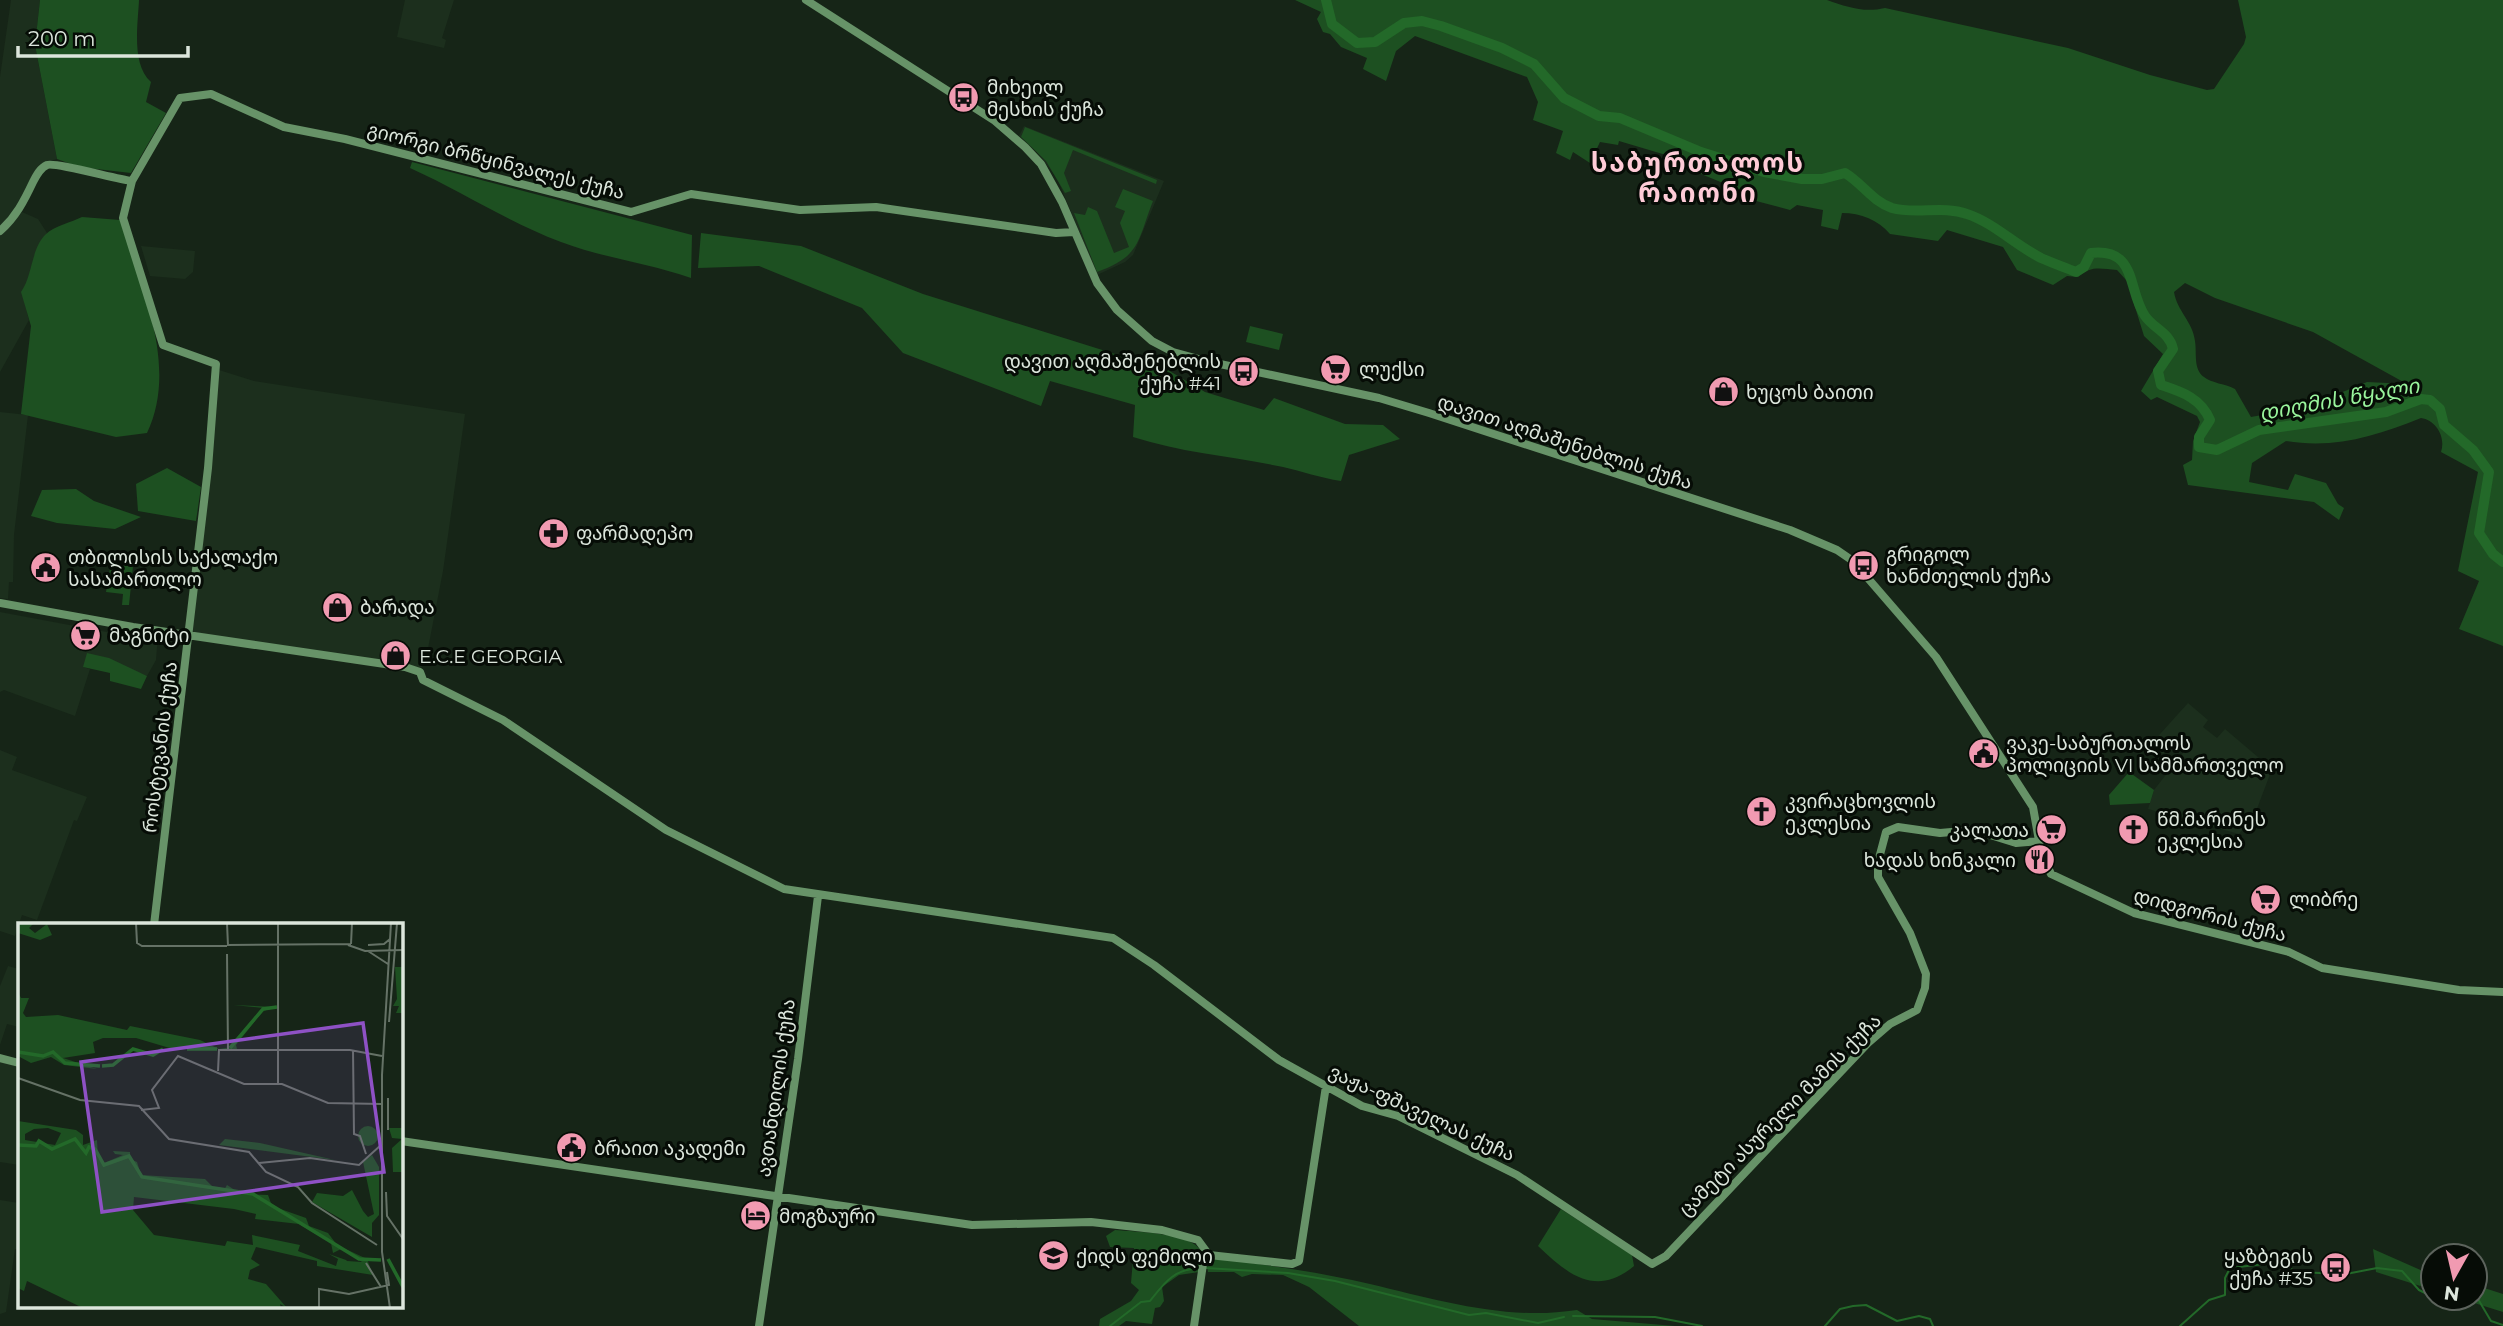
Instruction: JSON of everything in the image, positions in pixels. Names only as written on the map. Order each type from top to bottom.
[{"type":"street","name":"დავით აღმაშენებლის ქუჩა","points":[[806,0],[1007,130],[1041,164],[1062,202],[1097,283],[1117,310],[1152,341],[1173,352],[1397,403],[1790,530],[1837,550],[1863,569],[1936,657],[2033,807],[2037,819]]},
{"type":"street","name":"გიორგი ბრწყინვალეს ქუჩა","points":[[132,181],[180,97],[211,94],[284,127],[345,139],[631,212],[691,194],[800,210],[876,207],[1056,233],[1074,232]]},
{"type":"street","points":[[0,231],[17,214],[37,174],[47,165],[57,164],[132,181]]},
{"type":"street","name":"როსტევანის ქუჩა","points":[[132,181],[123,218],[163,345],[216,364],[154,923]]},
{"type":"street","points":[[0,603],[133,627],[375,662],[420,672],[423,680],[503,720],[564,764],[699,848],[784,889],[818,896]]},
{"type":"street","name":"დიდგორის ქუჩა","points":[[2037,819],[2040,841],[2051,874],[2150,919],[2288,952],[2334,971],[2459,989],[2503,992]]},
{"type":"street","name":"ცამეტი ასურელი მამის ქუჩა","points":[[1651,1264],[1666,1256],[1868,1043],[1890,1024],[1917,1010],[1923,999],[1926,974],[1910,933],[1878,877],[1878,862],[1886,832],[1898,827],[1940,833],[1974,830],[2016,843],[2040,841]]},
{"type":"street","name":"ვაჟა-ფშაველას ქუჩა","points":[[818,896],[1113,938],[1154,965],[1279,1060],[1362,1106],[1398,1116],[1517,1175],[1651,1264]]},
{"type":"street","name":"ავთანდილის ქუჩა","points":[[759,1326],[798,1059],[818,896]]},
{"type":"street","points":[[0,1058],[18,1063]]},
{"type":"street","points":[[402,1141],[972,1225],[1091,1222],[1162,1230],[1198,1240],[1209,1255],[1296,1264],[1300,1257],[1326,1086]]},
{"type":"street","points":[[1194,1326],[1203,1267],[1209,1255]]},
{"type":"shaded area","points":[[11,0],[40,0],[35,45],[57,159],[44,163],[23,202],[0,228],[0,77]]},
{"type":"shaded area","points":[[405,0],[454,0],[442,38],[446,40],[444,48],[397,37]]},
{"type":"shaded area","points":[[1024,126],[1164,181],[1133,255],[1125,262],[1097,275],[1057,178],[1033,147],[1019,136]]},
{"type":"shaded area","points":[[22,212],[38,219],[47,233],[38,246],[28,282],[22,292],[29,320],[0,372],[0,233]]},
{"type":"shaded area","points":[[141,246],[195,251],[193,272],[185,279],[150,276]]},
{"type":"shaded area","points":[[219,370],[254,381],[465,414],[443,571],[425,664],[419,669],[192,632]]},
{"type":"shaded area","points":[[0,412],[28,415],[14,535],[13,582],[9,582],[8,599],[0,598]]},
{"type":"shaded area","points":[[0,612],[112,633],[158,635],[156,660],[147,676],[127,668],[83,667],[90,669],[75,716],[4,690],[0,692]]},
{"type":"shaded area","points":[[2188,703],[2208,720],[2203,727],[2217,738],[2225,729],[2272,769],[2255,814],[2239,834],[2148,809],[2154,790],[2186,749],[2176,742],[2163,754],[2151,744]]},
{"type":"shaded area","points":[[0,750],[17,757],[12,770],[87,797],[77,821],[74,820],[37,920],[22,915],[15,936],[0,931]]},
{"type":"shaded area","points":[[8,966],[18,969],[18,1027],[7,1024],[0,1045],[0,986]]},
{"type":"shaded area","points":[[0,1061],[18,1067],[18,1165],[0,1162]]},
{"type":"shaded area","points":[[0,1200],[18,1203],[18,1249],[15,1249],[6,1312],[0,1314]]},
{"type":"green space","points":[[40,0],[139,0],[138,54],[151,82],[146,102],[166,113],[131,173],[79,167],[57,159],[35,45]]},
{"type":"green space","points":[[1295,0],[1827,0],[1863,10],[1885,8],[2068,48],[2150,75],[2207,90],[2214,89],[2244,44],[2246,37],[2238,0],[2503,0],[2503,646],[2459,629],[2479,581],[2458,571],[2478,472],[2441,452],[2441,435],[2426,419],[2421,418],[2371,435],[2338,442],[2286,441],[2252,463],[2249,482],[2288,490],[2295,474],[2326,483],[2338,504],[2344,508],[2339,520],[2314,502],[2188,485],[2183,465],[2192,460],[2193,441],[2200,422],[2197,416],[2157,397],[2151,400],[2141,391],[2163,354],[2144,336],[2127,281],[2117,270],[2092,269],[2078,277],[2067,276],[2053,285],[2017,270],[2003,247],[1947,230],[1938,241],[1890,234],[1869,218],[1842,213],[1838,230],[1821,226],[1823,210],[1797,205],[1790,210],[1737,196],[1728,185],[1701,174],[1703,166],[1619,141],[1618,145],[1600,142],[1590,163],[1573,152],[1570,160],[1556,153],[1563,131],[1533,120],[1538,102],[1527,77],[1415,36],[1396,51],[1386,81],[1363,69],[1367,58],[1341,47],[1330,34],[1323,32],[1317,19],[1321,12]],"holes":[[[2185,283],[2215,298],[2313,332],[2407,384],[2367,382],[2306,407],[2251,417],[2235,389],[2211,381],[2201,374],[2197,365],[2194,334],[2174,292]]]},
{"type":"green space","points":[[1025,127],[1157,180],[1156,184],[1073,150],[1064,173],[1071,191],[1065,193],[1046,161],[1021,137]]},
{"type":"green space","points":[[412,162],[692,235],[691,278],[593,252],[541,234],[410,168]]},
{"type":"green space","points":[[1123,189],[1153,201],[1136,246],[1122,260],[1097,272],[1074,213],[1085,215],[1088,207],[1097,211],[1114,253],[1129,247],[1120,223],[1125,211],[1115,207]]},
{"type":"green space","points":[[82,217],[120,220],[146,299],[158,353],[159,380],[156,407],[147,433],[116,437],[21,414],[31,326],[21,292],[41,240],[54,229]]},
{"type":"green space","points":[[701,233],[801,246],[923,294],[1128,358],[1156,363],[1205,392],[1264,410],[1274,398],[1345,424],[1383,425],[1400,439],[1349,455],[1341,481],[1283,467],[1170,447],[1133,437],[1135,405],[1050,381],[1041,406],[903,353],[862,308],[759,266],[698,268]]},
{"type":"green space","points":[[1250,326],[1283,334],[1279,350],[1246,342]]},
{"type":"green space","points":[[167,468],[201,487],[196,521],[138,511],[136,484]]},
{"type":"green space","points":[[76,489],[94,501],[141,517],[115,529],[57,523],[31,516],[42,490]]},
{"type":"green space","points":[[122,565],[133,566],[129,605],[122,605],[123,594],[106,592],[110,568],[121,569]]},
{"type":"green space","points":[[87,653],[109,658],[147,676],[141,689],[110,681],[110,673],[83,667]]},
{"type":"green space","points":[[2129,772],[2154,790],[2150,803],[2110,805],[2109,795]]},
{"type":"green space","points":[[1561,1209],[1632,1255],[1634,1266],[1607,1280],[1595,1281],[1571,1273],[1560,1265],[1538,1246]]},
{"type":"green space","points":[[1115,1230],[1175,1237],[1186,1240],[1201,1251],[1199,1272],[1179,1275],[1162,1287],[1164,1301],[1160,1307],[1155,1308],[1152,1324],[1126,1321],[1119,1326],[1099,1326],[1100,1319],[1131,1301],[1139,1290],[1131,1283],[1134,1248],[1110,1247],[1106,1236]]},
{"type":"green space","points":[[2373,1249],[2419,1269],[2419,1286],[2376,1272]]},
{"type":"green space","points":[[1215,1258],[1332,1276],[1498,1311],[1551,1313],[1577,1310],[1592,1319],[1675,1326],[1359,1326],[1309,1287],[1283,1275],[1252,1274],[1242,1277],[1234,1272],[1208,1272],[1207,1264]]},
{"type":"green space","points":[[2489,1290],[2503,1294],[2503,1312],[2489,1308]]},
{"type":"waterway","name":"დიღმის წყალი","points":[[1326,0],[1332,24],[1357,43],[1375,42],[1404,23],[1422,21],[1441,26],[1502,48],[1534,64],[1564,98],[1599,116],[1620,118],[1701,152],[1764,172],[1802,179],[1822,179],[1845,173],[1879,201],[1892,208],[1910,211],[1948,210],[1967,214],[2041,258],[2076,272],[2084,267],[2091,253],[2106,253],[2117,257],[2129,273],[2139,306],[2145,316],[2165,335],[2173,349],[2158,371],[2161,385],[2196,401],[2210,420],[2199,437],[2199,447],[2217,450],[2259,430],[2386,412],[2421,399],[2430,400],[2440,409],[2444,425],[2473,450],[2489,472],[2479,533],[2493,554],[2503,562]]},
{"type":"waterway","points":[[2180,1326],[2209,1300],[2225,1295],[2225,1278],[2230,1268],[2273,1263],[2299,1272],[2341,1274]]},
{"type":"waterway","points":[[1110,1326],[1141,1302],[1150,1301],[1166,1282],[1177,1274],[1200,1268]]},
{"type":"waterway","points":[[1205,1268],[1288,1273],[1335,1281],[1469,1315],[1486,1313],[1538,1323],[1564,1317]]},
{"type":"waterway","points":[[2346,1274],[2377,1268],[2402,1271],[2419,1290]]},
{"type":"waterway","points":[[1825,1326],[1840,1309],[1866,1305],[1897,1321],[1919,1316],[1930,1319],[1933,1326]]},
{"type":"waterway","points":[[2486,1312],[2491,1321],[2503,1325]]},
{"type":"waterway","points":[[1573,1316],[1655,1317],[1702,1326]]},
{"type":"place","name":"მიხეილ მესხის ქუჩა","points":[[964,98]]},
{"type":"place","name":"ლუქსი","points":[[1336,369]]},
{"type":"place","name":"დავით აღმაშენებლის ქუჩა #41","points":[[1244,372]]},
{"type":"place","name":"ხუცოს ბაითი","points":[[1723,392]]},
{"type":"place","name":"ფარმადეპო","points":[[553,533]]},
{"type":"place","name":"გრიგოლ ხანძთელის ქუჩა","points":[[1863,565]]},
{"type":"place","name":"თბილისის საქალაქო სასამართლო","points":[[45,568]]},
{"type":"place","name":"ბარადა","points":[[337,607]]},
{"type":"place","name":"მაგნიტი","points":[[86,635]]},
{"type":"place","name":"E.C.E GEORGIA","points":[[396,656]]},
{"type":"place","name":"ვაკე-საბურთალოს პოლიციის VI სამმართველო","points":[[1983,754]]},
{"type":"place","name":"კვირაცხოვლის ეკლესია","points":[[1762,812]]},
{"type":"place","name":"კალათა","points":[[2052,830]]},
{"type":"place","name":"წმ.მარინეს ეკლესია","points":[[2134,830]]},
{"type":"place","name":"ხადას ხინკალი","points":[[2039,860]]},
{"type":"place","name":"ლიბრე","points":[[2266,899]]},
{"type":"place","name":"ბრაით აკადემი","points":[[571,1148]]},
{"type":"place","name":"მოგზაური","points":[[756,1216]]},
{"type":"place","name":"ქიდს ფემილი","points":[[1053,1256]]},
{"type":"place","name":"ყაზბეგის ქუჩა #35","points":[[2336,1267]]},
{"type":"district","name":"საბურთალოს რაიონი","points":[[1698,178]]}]
